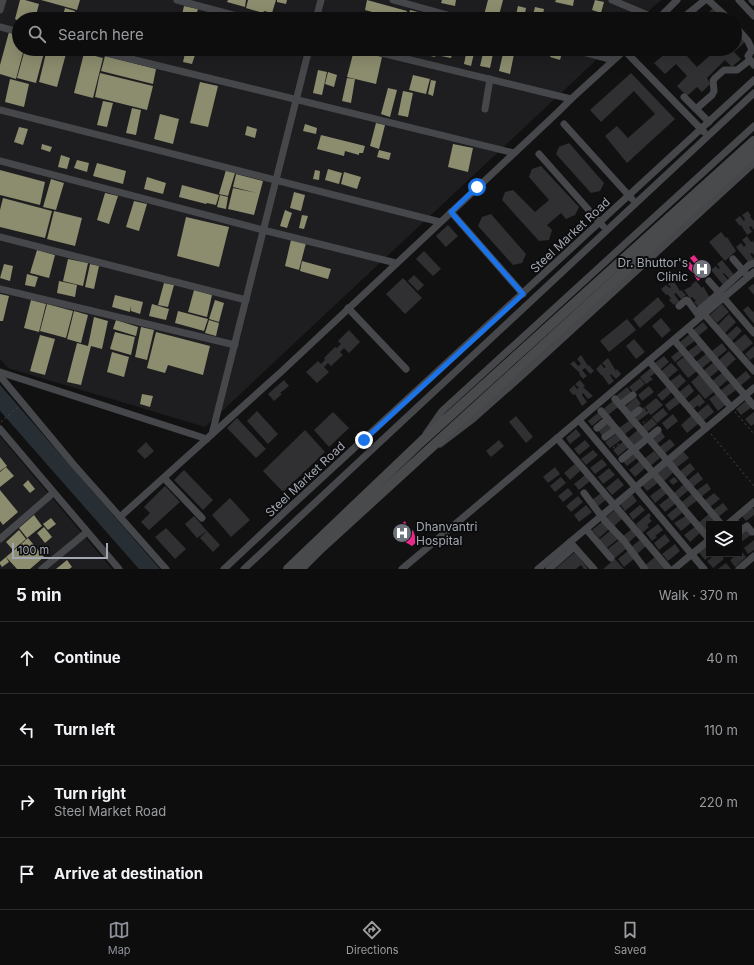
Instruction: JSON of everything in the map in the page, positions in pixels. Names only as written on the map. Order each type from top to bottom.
[{"type":"highway","points":[[288,569],[422,442],[754,141]]},
{"type":"highway","points":[[300,569],[321,548],[754,153]]},
{"type":"street","points":[[0,10],[2,0]]},
{"type":"street","points":[[177,0],[222,12]]},
{"type":"street","points":[[318,12],[321,0]]},
{"type":"street","points":[[393,0],[437,12]]},
{"type":"street","points":[[612,0],[645,12]]},
{"type":"street","points":[[667,12],[677,0]]},
{"type":"street","points":[[690,12],[705,0]]},
{"type":"street","points":[[708,0],[721,12]]},
{"type":"street","points":[[739,0],[754,16]]},
{"type":"street","points":[[0,27],[12,30]]},
{"type":"street","points":[[696,109],[712,95],[714,91],[713,81],[724,70],[737,70],[752,62],[748,56],[752,50],[748,41],[742,34]]},
{"type":"street","points":[[118,56],[514,153]]},
{"type":"street","points":[[210,436],[235,345],[307,56]]},
{"type":"street","points":[[394,56],[571,98]]},
{"type":"street","points":[[597,56],[612,60]]},
{"type":"street","points":[[120,518],[348,308],[617,56]]},
{"type":"street","points":[[631,56],[708,136]]},
{"type":"street","points":[[485,109],[490,79]]},
{"type":"street","name":"Steel Market Road","points":[[224,569],[754,80]]},
{"type":"street","name":"Steel Market Road","points":[[244,569],[754,93]]},
{"type":"street","points":[[684,97],[709,122]]},
{"type":"street","points":[[0,110],[440,222]]},
{"type":"street","points":[[564,124],[636,204]]},
{"type":"street","points":[[422,442],[432,425],[450,404],[754,126]]},
{"type":"street","points":[[539,154],[607,230]]},
{"type":"street","points":[[0,161],[263,230],[396,263]]},
{"type":"street","points":[[427,451],[448,439],[473,419],[567,335],[754,163]]},
{"type":"street","points":[[451,212],[523,294]]},
{"type":"street","points":[[0,237],[246,300]]},
{"type":"street","points":[[721,295],[751,275],[743,271],[733,260]]},
{"type":"street","points":[[402,569],[688,328],[743,271],[754,263]]},
{"type":"street","points":[[709,281],[754,333]]},
{"type":"street","points":[[0,289],[235,345]]},
{"type":"street","points":[[679,306],[686,300],[688,301],[754,371]]},
{"type":"street","points":[[348,308],[406,369]]},
{"type":"street","points":[[688,328],[754,406]]},
{"type":"street","points":[[674,340],[731,407]]},
{"type":"street","points":[[649,361],[706,428]]},
{"type":"street","points":[[0,372],[210,436]]},
{"type":"street","points":[[0,376],[120,518],[166,569]]},
{"type":"street","points":[[423,385],[432,394]]},
{"type":"street","points":[[549,569],[586,529],[754,388]]},
{"type":"street","points":[[620,405],[633,395]]},
{"type":"street","points":[[615,399],[718,521]]},
{"type":"street","points":[[630,417],[639,410]]},
{"type":"street","points":[[601,411],[706,536]]},
{"type":"street","points":[[597,428],[608,419]]},
{"type":"street","points":[[579,420],[704,569]]},
{"type":"street","points":[[0,429],[119,569]]},
{"type":"street","points":[[605,438],[616,429]]},
{"type":"street","points":[[622,459],[658,430]]},
{"type":"street","points":[[557,438],[669,569]]},
{"type":"street","points":[[164,478],[202,518]]},
{"type":"street","points":[[0,539],[53,493]]},
{"type":"street","points":[[584,493],[645,569]]},
{"type":"street","points":[[732,521],[754,502]]},
{"type":"street","points":[[742,530],[747,526],[752,532]]},
{"type":"street","points":[[586,529],[611,558]]},
{"type":"street","points":[[42,569],[87,532]]},
{"type":"street","points":[[674,569],[706,542]]},
{"type":"street","points":[[538,569],[572,545]]},
{"type":"street","points":[[572,545],[594,569]]},
{"type":"street","points":[[739,569],[754,556]]},
{"type":"path","points":[[731,407],[754,434]]},
{"type":"path","points":[[2,421],[18,408]]},
{"type":"path","points":[[706,428],[754,486]]},
{"type":"path","points":[[612,448],[625,439]]},
{"type":"shaded area","points":[[0,0],[661,0],[648,12],[12,12],[12,56],[601,56],[205,427],[8,368],[0,359]]},
{"type":"shaded area","points":[[0,385],[160,569],[139,569],[1,412]]},
{"type":"shaded area","points":[[0,436],[112,569],[0,569]]},
{"type":"building: Health","points":[[694,255],[699,261],[701,259],[706,265],[704,266],[710,274],[706,277],[699,268],[696,270],[702,277],[698,281],[695,275],[685,265],[690,262],[692,265],[695,264],[690,258]]},
{"type":"building: Health","points":[[405,521],[410,533],[413,530],[417,542],[412,546],[400,539],[403,537],[394,531]]},
{"type":"building: Industry","points":[[20,0],[39,4],[37,12],[17,12]]},
{"type":"building: Industry","points":[[41,0],[80,0],[77,10]]},
{"type":"building: Industry","points":[[228,0],[246,0],[245,7],[227,2]]},
{"type":"building: Industry","points":[[248,0],[276,0],[272,12],[260,12],[246,8]]},
{"type":"building: Industry","points":[[277,0],[287,0],[286,4],[277,2]]},
{"type":"building: Industry","points":[[367,0],[407,11],[372,12],[365,10]]},
{"type":"building: Industry","points":[[442,0],[456,0],[455,6],[441,3]]},
{"type":"building: Industry","points":[[488,0],[503,0],[500,12],[485,12]]},
{"type":"building: Industry","points":[[556,0],[574,0],[573,6],[555,2]]},
{"type":"building: Industry","points":[[595,0],[604,2],[601,12],[592,10]]},
{"type":"building: Industry","points":[[184,6],[198,9],[197,12],[183,12]]},
{"type":"building: Industry","points":[[518,6],[526,8],[525,12],[517,12]]},
{"type":"building: Industry","points":[[535,7],[544,9],[543,12],[534,12]]},
{"type":"building: Industry","points":[[65,8],[75,11],[75,12],[64,12]]},
{"type":"building: Industry","points":[[9,32],[12,33],[12,56],[22,56],[16,79],[0,74],[0,65]]},
{"type":"building: Industry","points":[[23,56],[43,56],[36,83],[17,78]]},
{"type":"building: Industry","points":[[45,56],[65,56],[57,87],[39,82]]},
{"type":"building: Industry","points":[[83,56],[95,56],[103,58],[93,98],[74,93]]},
{"type":"building: Industry","points":[[105,56],[156,69],[153,84],[101,71]]},
{"type":"building: Industry","points":[[184,56],[195,56],[192,64],[183,62]]},
{"type":"building: Industry","points":[[352,56],[382,57],[376,84],[347,77]]},
{"type":"building: Industry","points":[[441,56],[451,56],[451,58]]},
{"type":"building: Industry","points":[[466,56],[473,56],[471,66],[464,64]]},
{"type":"building: Industry","points":[[482,56],[493,56],[490,68],[480,66]]},
{"type":"building: Industry","points":[[502,56],[514,56],[510,74],[499,71]]},
{"type":"building: Industry","points":[[550,56],[561,56],[560,60]]},
{"type":"building: Industry","points":[[318,70],[327,72],[322,95],[313,93]]},
{"type":"building: Industry","points":[[328,72],[337,75],[334,87],[325,84]]},
{"type":"building: Industry","points":[[100,73],[153,86],[147,110],[95,97]]},
{"type":"building: Industry","points":[[413,75],[430,79],[426,94],[409,90]]},
{"type":"building: Industry","points":[[347,78],[355,79],[351,103],[342,101]]},
{"type":"building: Industry","points":[[10,79],[29,84],[24,107],[5,102]]},
{"type":"building: Industry","points":[[431,80],[436,81],[433,96],[428,94]]},
{"type":"building: Industry","points":[[200,82],[218,86],[208,127],[190,123]]},
{"type":"building: Industry","points":[[388,88],[397,90],[390,117],[381,114]]},
{"type":"building: Industry","points":[[403,91],[413,93],[408,117],[398,115]]},
{"type":"building: Industry","points":[[103,101],[113,103],[107,127],[97,125]]},
{"type":"building: Industry","points":[[132,108],[141,110],[136,135],[126,133]]},
{"type":"building: Industry","points":[[160,114],[179,119],[173,144],[154,139]]},
{"type":"building: Industry","points":[[376,123],[385,125],[379,149],[370,146]]},
{"type":"building: Industry","points":[[305,124],[317,128],[316,134],[303,131]]},
{"type":"building: Industry","points":[[247,126],[257,129],[255,138],[245,135]]},
{"type":"building: Industry","points":[[19,127],[28,129],[23,145],[14,142]]},
{"type":"building: Industry","points":[[321,135],[365,146],[363,153],[359,153],[359,155],[345,151],[344,156],[317,149]]},
{"type":"building: Industry","points":[[42,144],[52,147],[50,152],[41,149]]},
{"type":"building: Industry","points":[[453,144],[473,148],[468,172],[448,167]]},
{"type":"building: Industry","points":[[379,150],[391,153],[389,160],[377,157]]},
{"type":"building: Industry","points":[[61,155],[70,158],[67,169],[58,167]]},
{"type":"building: Industry","points":[[77,160],[89,163],[87,172],[74,168]]},
{"type":"building: Industry","points":[[97,163],[126,171],[123,184],[93,176]]},
{"type":"building: Industry","points":[[328,169],[342,173],[339,184],[325,180]]},
{"type":"building: Industry","points":[[0,170],[45,182],[40,205],[0,195]]},
{"type":"building: Industry","points":[[226,170],[235,173],[228,196],[219,194]]},
{"type":"building: Industry","points":[[315,170],[320,171],[319,180],[313,179]]},
{"type":"building: Industry","points":[[344,172],[361,177],[357,189],[341,184]]},
{"type":"building: Industry","points":[[236,174],[263,181],[254,215],[228,209],[233,188],[257,193],[233,187]]},
{"type":"building: Industry","points":[[147,177],[166,183],[163,194],[144,189]]},
{"type":"building: Industry","points":[[51,179],[64,183],[56,210],[43,207]]},
{"type":"building: Industry","points":[[182,185],[219,195],[216,205],[179,197]]},
{"type":"building: Industry","points":[[294,192],[305,195],[301,211],[290,208]]},
{"type":"building: Industry","points":[[105,193],[118,196],[109,224],[97,220]]},
{"type":"building: Industry","points":[[220,195],[228,197],[226,209],[217,207]]},
{"type":"building: Industry","points":[[3,198],[52,211],[45,238],[0,227],[0,210]]},
{"type":"building: Industry","points":[[134,201],[147,204],[139,231],[126,227]]},
{"type":"building: Industry","points":[[285,210],[292,213],[287,228],[280,226]]},
{"type":"building: Industry","points":[[54,211],[82,218],[75,246],[47,239]]},
{"type":"building: Industry","points":[[302,215],[308,216],[304,229],[299,228]]},
{"type":"building: Industry","points":[[186,217],[229,227],[219,267],[177,256]]},
{"type":"building: Industry","points":[[291,240],[306,243],[299,270],[285,266]]},
{"type":"building: Industry","points":[[37,250],[55,255],[49,278],[30,273]]},
{"type":"building: Industry","points":[[68,259],[88,263],[83,286],[63,281]]},
{"type":"building: Industry","points":[[302,261],[331,269],[328,279],[300,271]]},
{"type":"building: Industry","points":[[4,264],[13,266],[10,281],[0,278]]},
{"type":"building: Industry","points":[[90,264],[99,266],[94,289],[85,287]]},
{"type":"building: Industry","points":[[27,274],[38,277],[35,287],[25,285]]},
{"type":"building: Industry","points":[[59,281],[77,285],[75,297],[57,293]]},
{"type":"building: Industry","points":[[164,283],[174,285],[168,307],[158,305]]},
{"type":"building: Industry","points":[[194,290],[212,295],[207,317],[188,312]]},
{"type":"building: Industry","points":[[0,294],[9,296],[3,321],[0,321]]},
{"type":"building: Industry","points":[[115,295],[143,302],[140,314],[131,311],[131,306],[130,312],[112,307]]},
{"type":"building: Industry","points":[[31,300],[46,304],[39,332],[24,328]]},
{"type":"building: Industry","points":[[215,300],[224,303],[219,322],[209,319]]},
{"type":"building: Industry","points":[[47,304],[73,311],[66,338],[40,331]]},
{"type":"building: Industry","points":[[152,304],[169,309],[166,320],[149,316]]},
{"type":"building: Industry","points":[[74,311],[88,315],[81,343],[67,339]]},
{"type":"building: Industry","points":[[178,311],[208,319],[204,331],[175,323]]},
{"type":"building: Industry","points":[[94,317],[108,321],[102,349],[91,346],[81,385],[67,382],[77,343],[88,346]]},
{"type":"building: Industry","points":[[116,320],[138,327],[136,336],[113,329]]},
{"type":"building: Industry","points":[[209,320],[219,323],[216,336],[205,333]]},
{"type":"building: Industry","points":[[141,327],[154,330],[147,360],[135,357]]},
{"type":"building: Industry","points":[[115,332],[135,337],[131,355],[110,349]]},
{"type":"building: Industry","points":[[156,332],[210,346],[203,375],[168,365],[165,373],[147,368]]},
{"type":"building: Industry","points":[[40,335],[55,339],[45,375],[30,371]]},
{"type":"building: Industry","points":[[112,352],[129,357],[124,377],[107,372]]},
{"type":"building: Industry","points":[[142,394],[153,396],[150,407],[140,404]]},
{"type":"building: Industry","points":[[0,457],[7,466],[0,471]]},
{"type":"building: Industry","points":[[6,467],[14,476],[0,487],[0,472]]},
{"type":"building: Industry","points":[[28,480],[35,489],[30,493],[23,485]]},
{"type":"building: Industry","points":[[0,490],[18,512],[3,525],[0,521]]},
{"type":"building: Industry","points":[[34,515],[42,526],[27,538],[19,528]]},
{"type":"building: Industry","points":[[51,518],[56,524],[48,530],[43,524]]},
{"type":"building: Industry","points":[[44,527],[52,537],[45,543],[37,533]]},
{"type":"building: Industry","points":[[19,530],[26,539],[13,550],[6,542]]},
{"type":"building: Industry","points":[[28,538],[44,557],[30,569],[17,569],[6,557]]},
{"type":"building: Industry","points":[[6,557],[9,562],[2,567],[0,562]]},
{"type":"building: Industry","points":[[67,560],[72,567],[69,569],[56,569]]},
{"type":"building: Other","points":[[713,8],[717,12],[709,12]]},
{"type":"building: Other","points":[[662,56],[687,56],[697,67],[709,56],[738,56],[741,59],[732,67],[725,60],[707,78],[710,84],[702,92],[697,87],[687,96],[677,86],[687,76],[676,64],[665,74],[654,63]]},
{"type":"building: Other","points":[[631,73],[675,119],[627,163],[605,136],[617,126],[628,138],[655,114],[634,91],[601,122],[590,110]]},
{"type":"building: Other","points":[[569,143],[604,183],[600,191],[591,193],[556,154],[559,147]]},
{"type":"building: Other","points":[[541,166],[579,207],[575,215],[566,219],[561,213],[547,225],[552,230],[549,240],[539,241],[502,200],[505,192],[513,190],[535,212],[549,200],[529,177],[532,169]]},
{"type":"building: Other","points":[[748,211],[751,216],[750,217],[754,221],[754,230],[751,226],[749,227],[752,232],[747,235],[741,225],[740,226],[735,220],[740,216],[744,221],[745,219],[742,215]]},
{"type":"building: Other","points":[[491,214],[526,254],[522,263],[513,265],[478,226],[482,217]]},
{"type":"building: Other","points":[[448,225],[458,236],[446,247],[436,236]]},
{"type":"building: Other","points":[[721,232],[726,238],[727,237],[736,251],[725,261],[709,242]]},
{"type":"building: Other","points":[[747,236],[751,242],[753,241],[754,243],[754,255],[752,253],[750,254],[754,259],[749,263],[736,247],[741,243],[744,247],[746,245],[742,240]]},
{"type":"building: Other","points":[[424,251],[441,269],[433,276],[416,259]]},
{"type":"building: Other","points":[[722,260],[735,276],[730,280],[724,273],[723,274],[729,281],[724,286],[711,270],[716,266],[718,269],[720,268],[717,264]]},
{"type":"building: Other","points":[[414,275],[424,285],[418,291],[408,281]]},
{"type":"building: Other","points":[[403,278],[422,298],[405,314],[386,294]]},
{"type":"building: Other","points":[[673,280],[680,291],[681,290],[686,295],[681,299],[676,293],[674,294],[679,301],[674,305],[669,300],[671,298],[661,289],[666,285],[670,288],[671,287],[668,284]]},
{"type":"building: Other","points":[[696,281],[702,288],[703,286],[710,298],[699,308],[694,302],[696,301],[692,297],[690,298],[684,290],[692,286],[691,285]]},
{"type":"building: Other","points":[[753,284],[754,285],[754,295],[748,288]]},
{"type":"building: Other","points":[[658,297],[665,306],[640,328],[633,319]]},
{"type":"building: Other","points":[[722,304],[729,312],[717,323],[710,315]]},
{"type":"building: Other","points":[[748,306],[753,312],[754,311],[754,324],[743,310]]},
{"type":"building: Other","points":[[729,314],[736,322],[725,333],[718,325]]},
{"type":"building: Other","points":[[661,318],[671,330],[662,338],[652,326]]},
{"type":"building: Other","points":[[627,319],[636,330],[609,352],[600,341]]},
{"type":"building: Other","points":[[703,322],[708,328],[697,337],[692,331]]},
{"type":"building: Other","points":[[737,326],[742,331],[732,341],[727,335]]},
{"type":"building: Other","points":[[349,330],[360,342],[349,353],[344,348],[340,352],[343,355],[331,366],[328,363],[324,367],[329,372],[317,383],[306,372],[318,361],[321,364],[325,360],[324,358],[335,347],[337,348],[341,344],[338,341]]},
{"type":"building: Other","points":[[691,333],[696,340],[685,348],[680,342]]},
{"type":"building: Other","points":[[745,334],[753,343],[742,352],[734,343]]},
{"type":"building: Other","points":[[634,339],[645,352],[636,359],[626,346]]},
{"type":"building: Other","points":[[722,343],[727,350],[717,358],[712,351]]},
{"type":"building: Other","points":[[698,344],[703,350],[692,359],[687,352]]},
{"type":"building: Other","points":[[754,346],[754,357],[750,360],[745,354]]},
{"type":"building: Other","points":[[680,350],[684,355],[675,362],[671,357]]},
{"type":"building: Other","points":[[729,351],[736,359],[725,369],[718,361]]},
{"type":"building: Other","points":[[707,353],[712,360],[701,369],[696,362]]},
{"type":"building: Other","points":[[581,355],[588,366],[589,365],[594,371],[590,374],[585,368],[582,370],[587,376],[583,379],[579,374],[580,373],[570,364],[574,361],[578,366],[581,364],[577,359]]},
{"type":"building: Other","points":[[664,356],[669,362],[660,370],[655,363]]},
{"type":"building: Other","points":[[685,356],[697,371],[688,378],[676,363]]},
{"type":"building: Other","points":[[608,358],[616,371],[617,369],[621,374],[616,379],[611,374],[610,375],[614,381],[609,385],[596,369],[601,364],[604,368],[606,367],[602,363]]},
{"type":"building: Other","points":[[714,362],[720,369],[709,378],[703,371]]},
{"type":"building: Other","points":[[671,363],[678,370],[666,380],[660,372]]},
{"type":"building: Other","points":[[651,368],[655,373],[650,377],[653,379],[646,384],[640,377]]},
{"type":"building: Other","points":[[746,371],[751,377],[740,386],[735,380]]},
{"type":"building: Other","points":[[723,372],[729,379],[717,389],[711,382]]},
{"type":"building: Other","points":[[680,374],[686,381],[676,390],[669,382]]},
{"type":"building: Other","points":[[700,374],[714,392],[705,399],[691,382]]},
{"type":"building: Other","points":[[640,378],[645,384],[634,393],[629,387]]},
{"type":"building: Other","points":[[284,380],[289,386],[280,393],[282,394],[274,401],[268,394]]},
{"type":"building: Other","points":[[580,380],[585,386],[583,387],[593,396],[588,399],[583,393],[582,395],[587,402],[582,406],[575,394],[573,395],[569,390],[574,385],[577,389],[579,388],[575,384]]},
{"type":"building: Other","points":[[730,383],[736,390],[725,398],[720,391]]},
{"type":"building: Other","points":[[689,384],[694,391],[684,400],[678,393]]},
{"type":"building: Other","points":[[649,386],[654,392],[642,401],[638,395]]},
{"type":"building: Other","points":[[668,386],[672,392],[662,401],[657,395]]},
{"type":"building: Other","points":[[627,387],[632,393],[621,402],[616,396]]},
{"type":"building: Other","points":[[699,394],[705,402],[699,407],[698,405],[693,409],[688,403]]},
{"type":"building: Other","points":[[716,394],[725,405],[718,411],[709,399]]},
{"type":"building: Other","points":[[676,396],[681,402],[669,411],[665,405]]},
{"type":"building: Other","points":[[636,397],[641,404],[630,413],[625,407]]},
{"type":"building: Other","points":[[656,398],[663,405],[651,415],[649,413],[637,422],[632,416],[644,407],[647,412],[648,411],[645,407]]},
{"type":"building: Other","points":[[747,400],[752,407],[741,415],[736,409]]},
{"type":"building: Other","points":[[613,401],[618,407],[607,416],[602,410]]},
{"type":"building: Other","points":[[708,404],[714,412],[703,421],[697,413]]},
{"type":"building: Other","points":[[663,408],[668,414],[657,423],[652,417]]},
{"type":"building: Other","points":[[257,411],[278,434],[268,444],[247,421]]},
{"type":"building: Other","points":[[333,412],[349,428],[329,447],[314,430]]},
{"type":"building: Other","points":[[599,412],[603,417],[592,426],[588,421]]},
{"type":"building: Other","points":[[754,412],[754,424],[751,426],[745,419]]},
{"type":"building: Other","points":[[673,414],[678,421],[667,430],[662,423]]},
{"type":"building: Other","points":[[692,415],[699,423],[687,433],[681,425]]},
{"type":"building: Other","points":[[516,416],[533,437],[526,443],[509,422]]},
{"type":"building: Other","points":[[237,418],[266,449],[256,458],[227,428]]},
{"type":"building: Other","points":[[652,418],[657,424],[646,433],[641,427]]},
{"type":"building: Other","points":[[630,420],[635,426],[624,435],[619,428]]},
{"type":"building: Other","points":[[608,422],[613,429],[603,437],[598,430]]},
{"type":"building: Other","points":[[576,429],[581,435],[570,444],[566,438]]},
{"type":"building: Other","points":[[305,430],[325,452],[283,492],[263,471]]},
{"type":"building: Other","points":[[638,430],[644,437],[633,446],[627,439]]},
{"type":"building: Other","points":[[660,430],[665,437],[656,445],[650,438]]},
{"type":"building: Other","points":[[617,433],[622,439],[610,448],[605,442]]},
{"type":"building: Other","points":[[670,439],[675,445],[664,454],[658,448]]},
{"type":"building: Other","points":[[499,440],[504,446],[491,457],[486,451]]},
{"type":"building: Other","points":[[585,440],[590,446],[579,455],[574,449]]},
{"type":"building: Other","points":[[624,441],[629,447],[618,456],[613,450]]},
{"type":"building: Other","points":[[146,442],[154,451],[145,459],[137,451]]},
{"type":"building: Other","points":[[593,450],[598,455],[586,465],[581,459]]},
{"type":"building: Other","points":[[682,450],[689,458],[676,468],[670,460]]},
{"type":"building: Other","points":[[654,451],[660,458],[649,467],[644,459]]},
{"type":"building: Other","points":[[632,452],[637,458],[627,466],[622,460]]},
{"type":"building: Other","points":[[602,459],[607,465],[595,474],[590,468]]},
{"type":"building: Other","points":[[640,461],[645,468],[635,477],[629,470]]},
{"type":"building: Other","points":[[667,463],[674,472],[663,482],[655,473]]},
{"type":"building: Other","points":[[690,463],[695,469],[685,478],[679,472]]},
{"type":"building: Other","points":[[575,464],[580,471],[570,480],[564,473]]},
{"type":"building: Other","points":[[555,467],[560,474],[548,483],[543,477]]},
{"type":"building: Other","points":[[609,468],[615,475],[603,484],[598,477]]},
{"type":"building: Other","points":[[184,470],[213,500],[203,510],[174,480]]},
{"type":"building: Other","points":[[698,472],[703,479],[693,487],[687,481]]},
{"type":"building: Other","points":[[585,475],[590,481],[579,490],[574,484]]},
{"type":"building: Other","points":[[653,475],[659,482],[647,491],[642,485]]},
{"type":"building: Other","points":[[561,477],[566,483],[555,492],[550,486]]},
{"type":"building: Other","points":[[674,477],[678,481],[673,485],[669,481]]},
{"type":"building: Other","points":[[618,478],[624,485],[612,495],[606,488]]},
{"type":"building: Other","points":[[707,483],[711,489],[701,497],[696,491]]},
{"type":"building: Other","points":[[684,484],[689,490],[678,499],[673,494]]},
{"type":"building: Other","points":[[165,486],[180,502],[149,530],[141,522],[150,513],[144,507]]},
{"type":"building: Other","points":[[662,487],[667,493],[655,503],[650,496]]},
{"type":"building: Other","points":[[568,488],[573,494],[563,502],[558,496]]},
{"type":"building: Other","points":[[601,493],[607,499],[598,506],[592,500]]},
{"type":"building: Other","points":[[693,493],[698,500],[687,508],[682,502]]},
{"type":"building: Other","points":[[714,493],[720,499],[710,507],[704,501]]},
{"type":"building: Other","points":[[632,494],[637,501],[625,511],[620,504]]},
{"type":"building: Other","points":[[578,496],[583,502],[571,512],[566,506]]},
{"type":"building: Other","points":[[671,496],[676,503],[665,512],[659,505]]},
{"type":"building: Other","points":[[230,498],[250,520],[231,537],[212,515]]},
{"type":"building: Other","points":[[723,503],[728,509],[717,518],[712,511]]},
{"type":"building: Other","points":[[586,505],[592,512],[579,522],[574,515]]},
{"type":"building: Other","points":[[640,505],[645,510],[633,520],[629,514]]},
{"type":"building: Other","points":[[678,506],[683,512],[672,521],[667,515]]},
{"type":"building: Other","points":[[752,507],[754,509],[754,515],[746,521],[741,515]]},
{"type":"building: Other","points":[[616,509],[623,518],[612,528],[604,519]]},
{"type":"building: Other","points":[[649,513],[651,516],[649,518],[652,521],[647,525],[649,527],[642,533],[636,524]]},
{"type":"building: Other","points":[[709,514],[715,521],[706,521],[705,533],[698,523]]},
{"type":"building: Other","points":[[687,515],[692,522],[681,531],[674,523]]},
{"type":"building: Other","points":[[194,516],[207,531],[197,538],[185,524]]},
{"type":"building: Other","points":[[603,521],[609,529],[599,538],[592,530]]},
{"type":"building: Other","points":[[658,524],[663,530],[655,536],[657,537],[652,541],[646,533]]},
{"type":"building: Other","points":[[696,526],[701,532],[690,542],[684,535]]},
{"type":"building: Other","points":[[166,528],[186,549],[175,559],[155,537]]},
{"type":"building: Other","points":[[746,528],[752,534],[742,542],[742,531]]},
{"type":"building: Other","points":[[632,529],[637,535],[628,543],[623,536]]},
{"type":"building: Other","points":[[611,530],[618,539],[607,548],[599,540]]},
{"type":"building: Other","points":[[207,531],[220,545],[213,552],[200,538]]},
{"type":"building: Other","points":[[665,534],[670,541],[659,550],[654,543]]},
{"type":"building: Other","points":[[641,539],[646,546],[637,554],[631,547]]},
{"type":"building: Other","points":[[619,540],[626,549],[615,558],[608,549]]},
{"type":"building: Other","points":[[754,540],[754,550],[748,554],[744,548]]},
{"type":"building: Other","points":[[675,544],[680,551],[668,561],[662,554]]},
{"type":"building: Other","points":[[706,544],[706,557],[709,557],[705,560],[697,550]]},
{"type":"building: Other","points":[[629,550],[635,558],[624,567],[618,559]]},
{"type":"building: Other","points":[[575,552],[588,569],[584,569],[581,565],[576,569],[555,569]]},
{"type":"building: Other","points":[[742,552],[746,557],[735,567],[730,560],[734,557],[742,557]]},
{"type":"building: Other","points":[[655,557],[665,568],[646,569],[644,566]]},
{"type":"building: Other","points":[[712,557],[722,557],[724,559],[713,568],[707,561]]},
{"type":"building: Other","points":[[615,559],[624,569],[603,569]]},
{"type":"building: Other","points":[[726,563],[731,569],[718,569]]},
{"type":"place","name":"Dr. Bhuttor's Clinic","points":[[702,269]]},
{"type":"place","name":"Dhanvantri Hospital","points":[[402,533]]},
{"type":"route","points":[[364,440],[523,294],[451,212],[477,187]]}]
